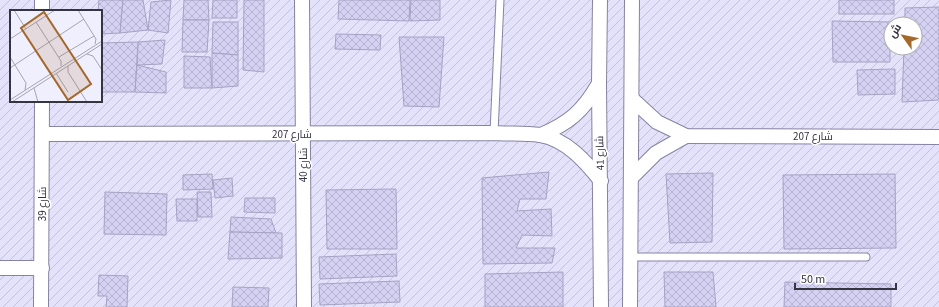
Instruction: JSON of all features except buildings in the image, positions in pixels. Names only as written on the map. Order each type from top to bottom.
[{"type":"street","name":"شارع 40","points":[[302,0],[304,307]]},
{"type":"street","name":"شارع 41","points":[[600,0],[599,84],[601,307]]},
{"type":"street","points":[[630,307],[632,0]]},
{"type":"street","name":"شارع 207","points":[[541,135],[560,127],[576,116],[589,102],[599,84]]},
{"type":"street","name":"شارع 207","points":[[632,99],[657,122],[686,136],[939,137]]},
{"type":"street","name":"شارع 39","points":[[41,307],[42,102]]},
{"type":"street","name":"شارع 207","points":[[42,134],[494,133],[541,135],[559,142],[574,152],[601,181]]},
{"type":"street","name":"شارع 207","points":[[631,178],[656,153],[686,136]]},
{"type":"street","points":[[0,268],[42,268]]},
{"type":"lane","points":[[494,133],[500,0]]},
{"type":"lane","points":[[630,257],[866,257]]},
{"type":"shaded area","points":[[0,0],[939,0],[939,307],[0,307]]}]
